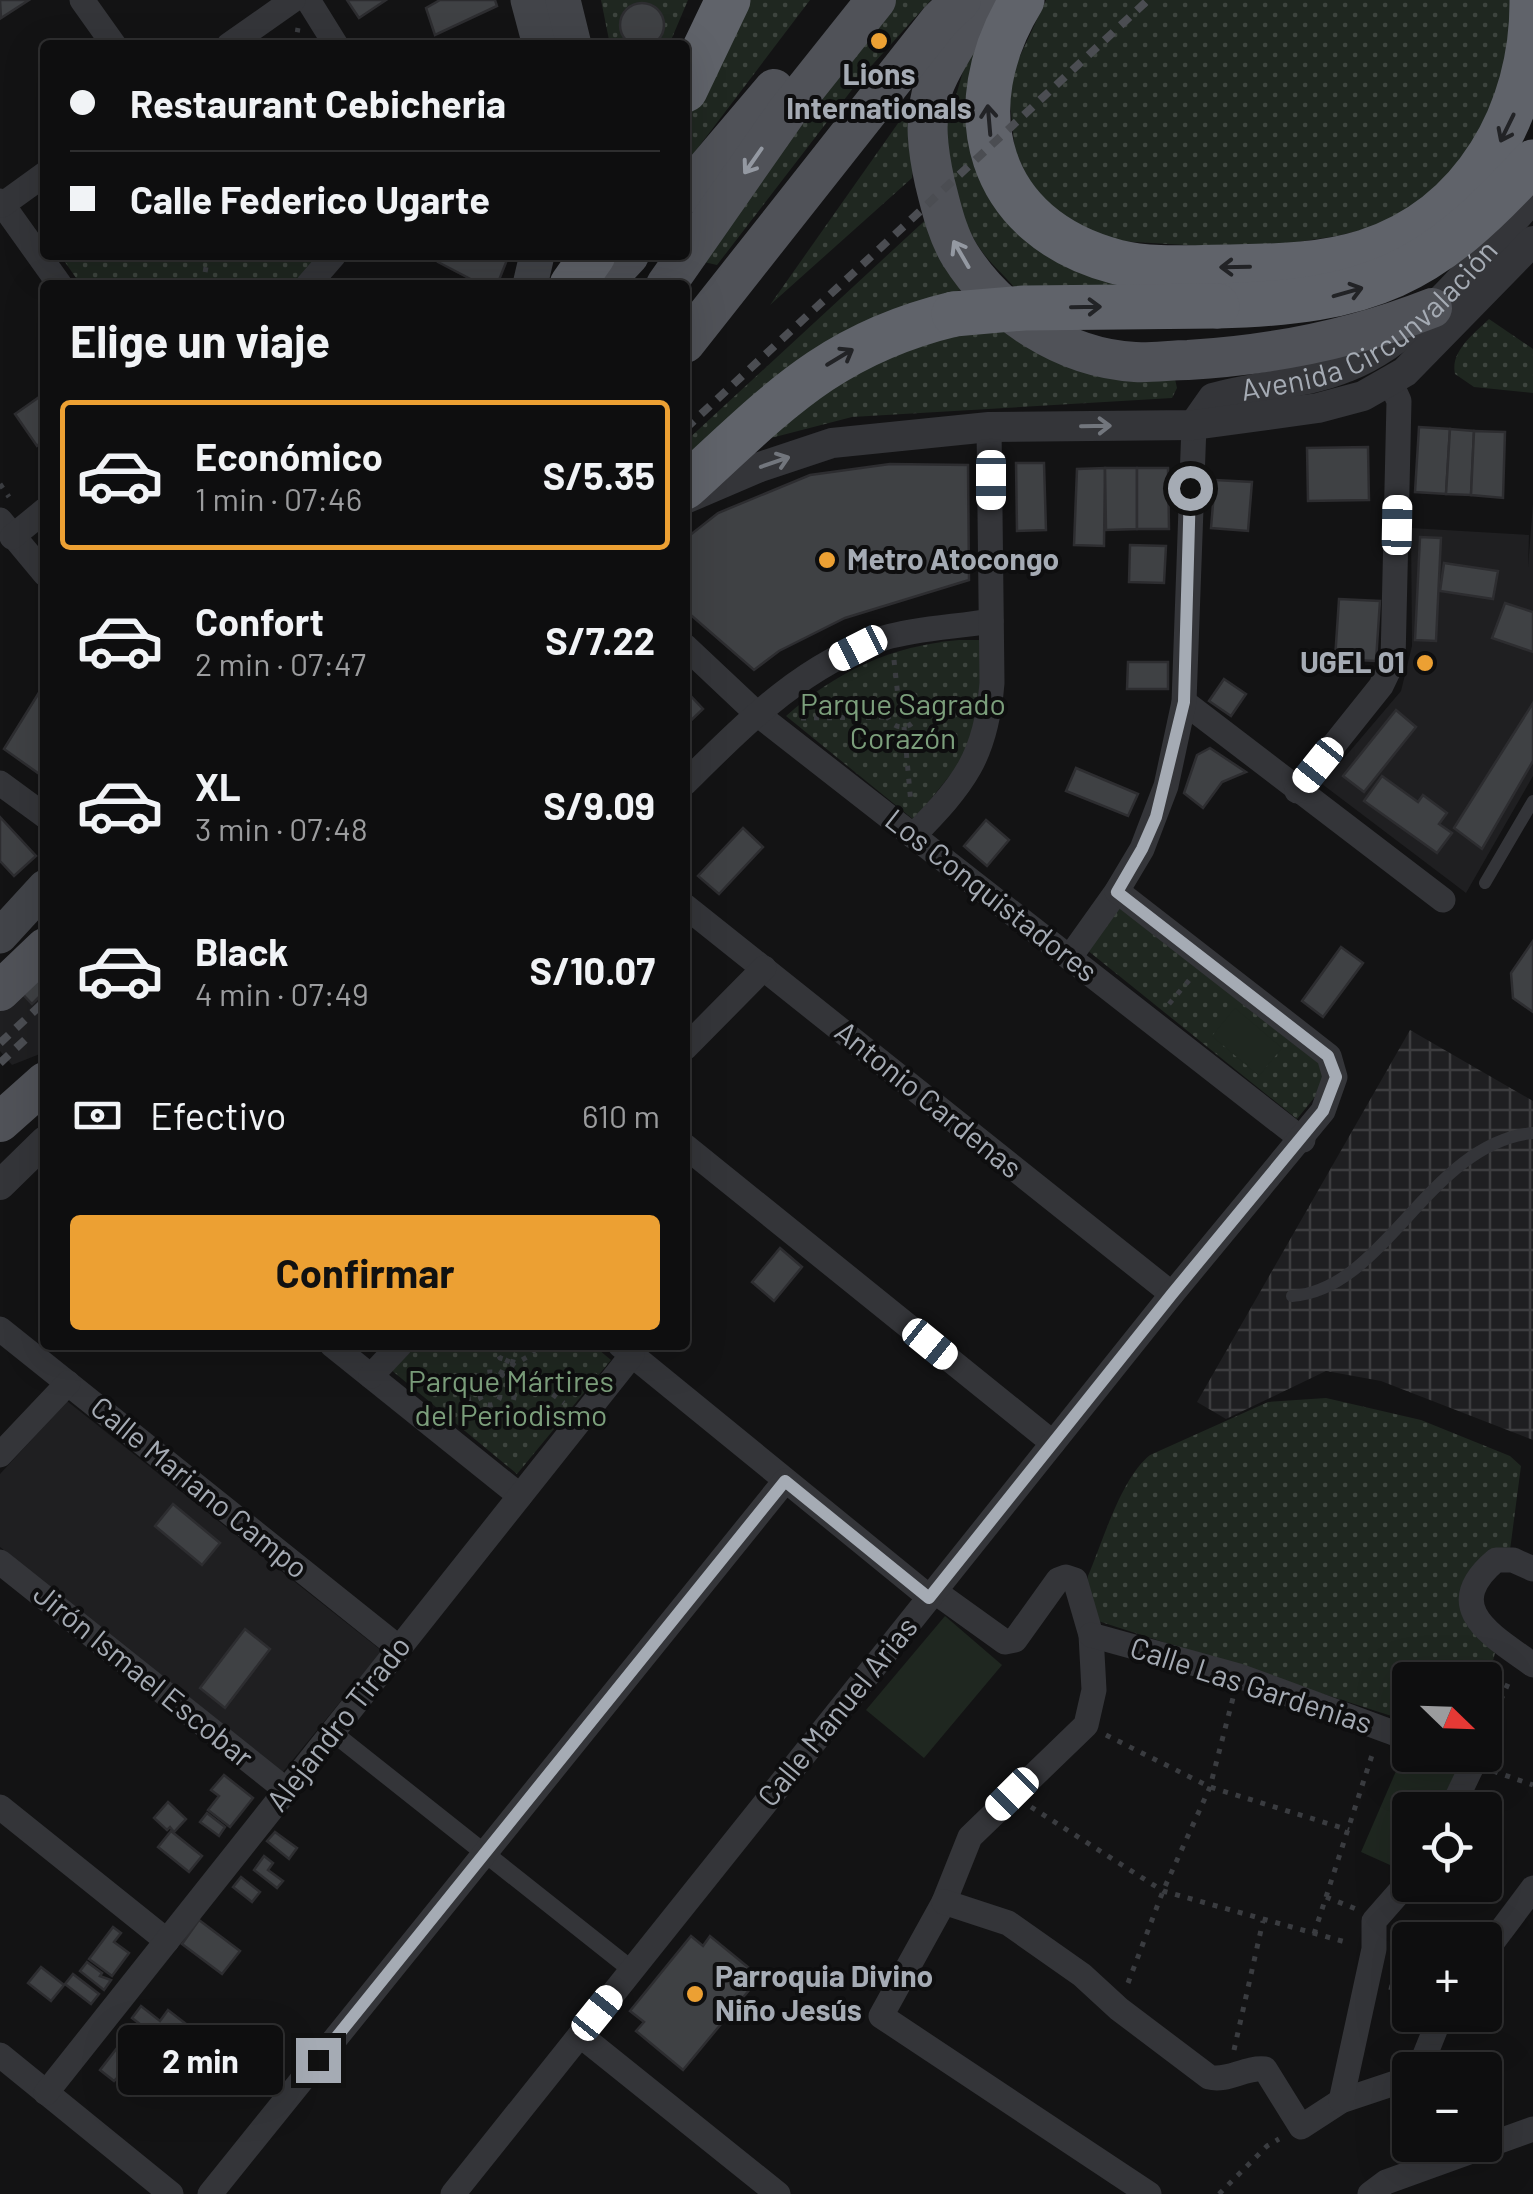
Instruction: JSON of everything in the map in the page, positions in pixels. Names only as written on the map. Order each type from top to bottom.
[{"type":"highway","points":[[690,80],[728,0]]},
{"type":"highway","points":[[1022,0],[996,48],[988,82],[987,122],[1008,190],[1048,230],[1081,249],[1121,263],[1159,268],[1290,266],[1334,260],[1387,243],[1432,216],[1476,178],[1508,127],[1528,68],[1532,0]]},
{"type":"highway","points":[[690,482],[805,380],[835,359],[883,335],[954,314],[1024,308],[1305,302],[1356,290],[1436,253],[1468,228],[1533,162]]},
{"type":"main road","points":[[528,0],[539,40]]},
{"type":"main road","points":[[563,0],[573,40]]},
{"type":"main road","points":[[690,188],[846,0]]},
{"type":"main road","points":[[690,251],[786,113],[876,0]]},
{"type":"main road","points":[[690,337],[940,20],[961,0]]},
{"type":"main road","points":[[983,0],[934,86],[927,148],[943,214],[958,252],[988,294],[1040,333],[1084,352],[1134,362],[1209,358],[1308,346],[1379,329],[1432,308]]},
{"type":"main road","points":[[606,280],[624,260]]},
{"type":"main road","points":[[0,936],[40,893]]},
{"type":"main road","points":[[0,991],[40,953]]},
{"type":"main road","points":[[23,1102],[40,1073]]},
{"type":"street","points":[[82,0],[110,40]]},
{"type":"street","points":[[237,40],[293,0]]},
{"type":"street","points":[[308,0],[333,40]]},
{"type":"street","points":[[40,177],[1,203],[40,257]]},
{"type":"street","name":"Avenida Circunvalación","points":[[1194,425],[1213,398],[1317,378],[1383,348],[1432,308],[1533,198]]},
{"type":"street","name":"Avenida Circunvalación","points":[[690,497],[760,467],[832,444],[989,427],[1194,425],[1318,408],[1362,396],[1406,372],[1533,241]]},
{"type":"street","points":[[312,280],[330,260]]},
{"type":"street","points":[[1298,791],[1381,686],[1393,660],[1399,401],[1390,381]]},
{"type":"street","points":[[1070,957],[1117,892],[1142,849],[1156,817],[1184,702],[1194,425]]},
{"type":"street","points":[[914,836],[946,802],[980,752],[990,701],[989,427]]},
{"type":"street","points":[[40,512],[6,529],[40,568]]},
{"type":"street","points":[[690,778],[756,712],[822,667],[887,637],[992,621]]},
{"type":"street","name":"Los Conquistadores","points":[[690,651],[756,712],[1302,1140]]},
{"type":"street","points":[[1184,702],[1443,900]]},
{"type":"street","points":[[0,783],[40,812]]},
{"type":"street","name":"Calle Manuel Arias","points":[[465,2190],[580,2035],[1172,1294],[1302,1140],[1332,1094],[1336,1077],[1328,1056],[1117,892]]},
{"type":"street","name":"Antonio Cardenas","points":[[690,910],[1172,1294]]},
{"type":"street","points":[[690,1043],[764,968]]},
{"type":"street","points":[[0,1185],[40,1146]]},
{"type":"street","points":[[690,1150],[1053,1442]]},
{"type":"street","name":"Calle Mariano Campo","points":[[0,1329],[398,1648]]},
{"type":"street","points":[[338,1350],[520,1496]]},
{"type":"street","points":[[370,1376],[395,1350]]},
{"type":"street","points":[[626,1350],[785,1481],[932,1594],[1004,1642],[1015,1640],[1058,1580],[1066,1577],[1080,1587],[1090,1635],[1094,1690],[1086,1724],[970,1837],[944,1902],[882,2016],[1149,2194]]},
{"type":"street","name":"Alejandro Tirado","points":[[46,2093],[582,1417],[626,1350]]},
{"type":"street","points":[[0,1454],[68,1383]]},
{"type":"street","points":[[210,2194],[785,1481]]},
{"type":"street","points":[[1522,1669],[1479,1625],[1472,1590],[1496,1560],[1513,1560],[1533,1568]]},
{"type":"street","name":"Jirón Ismael Escobar","points":[[0,1562],[286,1790]]},
{"type":"street","name":"Calle Las Gardenias","points":[[1090,1635],[1239,1676],[1392,1732]]},
{"type":"street","points":[[332,1732],[632,1970]]},
{"type":"street","points":[[0,1807],[167,1941]]},
{"type":"street","points":[[1502,1929],[1533,1888]]},
{"type":"street","points":[[1341,2100],[1374,1949],[1374,1922],[1392,1901]]},
{"type":"street","points":[[944,1902],[1008,1923],[1082,1975],[1118,2009],[1210,2077],[1218,2080],[1252,2067],[1265,2069],[1300,2127],[1341,2100],[1392,2084]]},
{"type":"street","points":[[580,2035],[778,2194]]},
{"type":"street","points":[[0,2055],[171,2194]]},
{"type":"street","points":[[1370,2194],[1386,2182],[1533,2129]]},
{"type":"lane","points":[[1484,883],[1533,801]]},
{"type":"lane","points":[[1292,1296],[1306,1295],[1351,1272],[1434,1186],[1473,1156],[1506,1136],[1533,1133]]},
{"type":"path","points":[[882,660],[906,652]]},
{"type":"path","points":[[894,657],[898,697]]},
{"type":"path","points":[[898,697],[912,700],[918,713],[914,722],[904,727],[894,725],[888,717],[888,707],[898,697]]},
{"type":"path","points":[[794,718],[804,710]]},
{"type":"path","points":[[918,713],[977,710]]},
{"type":"path","points":[[794,718],[888,717]]},
{"type":"path","points":[[794,718],[809,730]]},
{"type":"path","points":[[897,803],[912,815],[904,727]]},
{"type":"path","points":[[1153,1023],[1206,960]]},
{"type":"path","points":[[494,1350],[582,1417]]},
{"type":"path","points":[[494,1386],[514,1350]]},
{"type":"path","points":[[508,1362],[525,1360],[533,1350]]},
{"type":"path","points":[[484,1374],[499,1374],[512,1388],[511,1406],[498,1417],[480,1416],[469,1402],[470,1385],[484,1374]]},
{"type":"path","points":[[1502,1705],[1522,1669]]},
{"type":"path","points":[[1118,2009],[1163,1890],[1210,1787],[1239,1676]]},
{"type":"path","points":[[1086,1724],[1210,1787],[1349,1830]]},
{"type":"path","points":[[1314,1935],[1381,1728]]},
{"type":"path","points":[[1498,1772],[1533,1785]]},
{"type":"path","points":[[1012,1794],[1163,1890],[1374,1949]]},
{"type":"path","points":[[1228,2076],[1263,1921]]},
{"type":"path","points":[[1219,2194],[1266,2146],[1300,2127]]},
{"type":"shaded area","points":[[1533,503],[1533,776],[1466,893],[1322,784],[1401,691],[1412,646],[1411,528],[1529,535],[1528,568]]},
{"type":"shaded area","points":[[40,959],[40,1054],[12,1065],[0,1051],[0,1002]]},
{"type":"shaded area","points":[[1410,1030],[1533,1101],[1533,1440],[1381,1381],[1326,1371],[1226,1419],[1197,1402]]},
{"type":"shaded area","points":[[67,1401],[382,1651],[282,1773],[0,1547],[0,1474]]},
{"type":"green space","points":[[601,0],[688,0],[671,40],[609,40]]},
{"type":"green space","points":[[738,0],[810,0],[691,157],[690,108]]},
{"type":"green space","points":[[895,0],[931,0],[864,74],[717,265],[704,262],[812,100]]},
{"type":"green space","points":[[1046,0],[1522,0],[1525,27],[1476,155],[1410,218],[1337,236],[1253,249],[1100,240],[1039,200],[1015,152],[1008,82]]},
{"type":"green space","points":[[973,51],[973,116],[1121,283],[1118,290],[1018,292],[970,232],[951,180],[947,105],[953,106],[968,54]]},
{"type":"green space","points":[[920,92],[912,178],[770,305]]},
{"type":"green space","points":[[933,213],[970,287],[923,302],[690,465],[690,437]]},
{"type":"green space","points":[[64,260],[319,260],[301,280],[78,280]]},
{"type":"green space","points":[[1489,319],[1533,349],[1533,393],[1474,387],[1455,374],[1460,350]]},
{"type":"green space","points":[[976,320],[1175,379],[1177,388],[1172,398],[852,417],[771,438],[835,372]]},
{"type":"green space","name":"Parque Sagrado Corazón","points":[[986,640],[981,710],[967,754],[914,820],[786,716],[825,686],[866,663],[910,648]]},
{"type":"green space","points":[[1120,906],[1320,1063],[1325,1073],[1323,1087],[1297,1119],[1087,950]]},
{"type":"green space","points":[[1235,1008],[1282,1048],[1259,1076],[1212,1036]]},
{"type":"green space","name":"Parque Mártires del Periodismo","points":[[409,1350],[599,1350],[611,1360],[517,1474],[390,1369]]},
{"type":"green space","points":[[1326,1398],[1421,1420],[1510,1456],[1521,1466],[1510,1550],[1472,1589],[1495,1653],[1493,1662],[1392,1662],[1392,1716],[1095,1620],[1088,1576],[1122,1494],[1140,1465],[1150,1455],[1268,1402]]},
{"type":"green space","points":[[945,1616],[1002,1665],[924,1758],[866,1710]]},
{"type":"green space","points":[[1396,1772],[1460,1772],[1451,1792],[1392,1792],[1392,1866],[1361,1852]]},
{"type":"building","points":[[0,0],[29,0],[1,18]]},
{"type":"building","points":[[347,0],[386,0],[359,18]]},
{"type":"building","points":[[440,0],[495,0],[497,6],[435,35],[426,8]]},
{"type":"building","points":[[634,5],[650,5],[664,25],[657,40],[627,40],[622,33],[622,17]]},
{"type":"building","points":[[507,260],[499,280],[472,280],[438,262]]},
{"type":"building","points":[[40,396],[37,446],[15,414]]},
{"type":"building","points":[[1419,427],[1450,429],[1446,494],[1415,492]]},
{"type":"building","points":[[1450,429],[1474,431],[1471,495],[1446,494]]},
{"type":"building","points":[[1474,431],[1505,432],[1503,498],[1471,495]]},
{"type":"building","points":[[1368,447],[1369,500],[1308,501],[1307,448]]},
{"type":"building","points":[[1016,463],[1044,463],[1046,530],[1017,531]]},
{"type":"building","name":"Metro Atocongo","points":[[890,464],[968,465],[969,580],[845,618],[779,651],[754,670],[690,614],[690,535],[718,513],[810,475]]},
{"type":"building","points":[[1105,468],[1104,546],[1074,545],[1077,469]]},
{"type":"building","points":[[1105,468],[1137,468],[1137,529],[1106,530]]},
{"type":"building","points":[[1137,468],[1168,468],[1169,529],[1137,529]]},
{"type":"building","points":[[1215,480],[1252,482],[1248,531],[1211,528]]},
{"type":"building","points":[[1420,537],[1441,538],[1436,641],[1415,640]]},
{"type":"building","points":[[1130,545],[1166,546],[1164,583],[1129,582]]},
{"type":"building","points":[[1444,563],[1498,571],[1493,599],[1440,591]]},
{"type":"building","points":[[1339,599],[1380,601],[1376,661],[1335,659]]},
{"type":"building","points":[[1505,603],[1533,612],[1533,652],[1492,638]]},
{"type":"building","points":[[1128,662],[1168,662],[1168,689],[1127,689]]},
{"type":"building","points":[[1224,679],[1246,694],[1231,716],[1209,701]]},
{"type":"building","points":[[40,691],[40,774],[4,749]]},
{"type":"building","points":[[690,695],[703,709],[690,721]]},
{"type":"building","points":[[1533,703],[1533,761],[1482,849],[1454,828]]},
{"type":"building","points":[[1396,710],[1416,727],[1364,792],[1343,776]]},
{"type":"building","points":[[1210,748],[1246,772],[1222,782],[1203,808],[1184,793],[1197,755]]},
{"type":"building","points":[[1076,768],[1138,794],[1128,816],[1066,791]]},
{"type":"building","points":[[1382,776],[1418,802],[1423,795],[1447,813],[1439,824],[1452,833],[1437,853],[1364,801]]},
{"type":"building","points":[[0,817],[36,856],[14,876],[0,861]]},
{"type":"building","points":[[986,820],[1009,840],[987,866],[964,846]]},
{"type":"building","points":[[743,828],[763,847],[719,894],[698,876]]},
{"type":"building","points":[[1533,941],[1533,1012],[1513,998],[1511,973]]},
{"type":"building","points":[[1341,947],[1363,963],[1323,1017],[1302,1001]]},
{"type":"building","points":[[40,963],[40,996],[32,1004],[15,986]]},
{"type":"building","points":[[780,1248],[802,1267],[774,1301],[752,1282]]},
{"type":"building","points":[[173,1504],[220,1543],[202,1565],[155,1526]]},
{"type":"building","points":[[245,1629],[270,1649],[225,1708],[200,1688]]},
{"type":"building","points":[[224,1775],[253,1798],[230,1827],[208,1810],[219,1796],[211,1790]]},
{"type":"building","points":[[168,1802],[186,1819],[174,1832],[154,1818]]},
{"type":"building","points":[[207,1813],[225,1827],[219,1836],[200,1822]]},
{"type":"building","points":[[171,1831],[202,1856],[189,1872],[158,1847]]},
{"type":"building","points":[[275,1832],[297,1848],[289,1859],[267,1841]]},
{"type":"building","points":[[264,1856],[273,1863],[268,1870],[283,1881],[277,1888],[254,1870]]},
{"type":"building","points":[[241,1877],[260,1892],[252,1902],[233,1887]]},
{"type":"building","points":[[199,1920],[240,1951],[222,1974],[182,1944]]},
{"type":"building","points":[[113,1927],[121,1933],[114,1942],[129,1953],[112,1976],[89,1959]]},
{"type":"building","name":"Parroquia Divino Niño Jesús","points":[[691,1936],[703,1946],[710,1936],[760,1977],[683,2070],[636,2031],[644,2022],[630,2011]]},
{"type":"building","points":[[87,1962],[102,1973],[100,1976],[111,1980],[104,1990],[80,1971]]},
{"type":"building","points":[[41,1967],[64,1985],[51,2001],[28,1983]]},
{"type":"building","points":[[73,1974],[99,1994],[91,2004],[65,1984]]},
{"type":"building","points":[[141,2006],[160,2021],[168,2010],[186,2024],[169,2046],[132,2018]]},
{"type":"building","points":[[117,2048],[148,2073],[131,2095],[121,2088],[124,2084],[117,2078],[114,2081],[100,2070]]},
{"type":"railway","points":[[690,424],[1148,0]]},
{"type":"railway","points":[[0,1043],[40,1006]]},
{"type":"railway","points":[[0,1063],[29,1036]]},
{"type":"place","name":"Lions Internationals","points":[[879,41]]},
{"type":"place","name":"Metro Atocongo","points":[[827,560]]},
{"type":"place","name":"UGEL 01","points":[[1425,663]]},
{"type":"place","name":"Parroquia Divino Niño Jesús","points":[[695,1994]]},
{"type":"route","points":[[318,2060],[785,1481],[929,1598],[1323,1111],[1336,1077],[1328,1056],[1117,892],[1156,817],[1184,702],[1190,488]]}]
